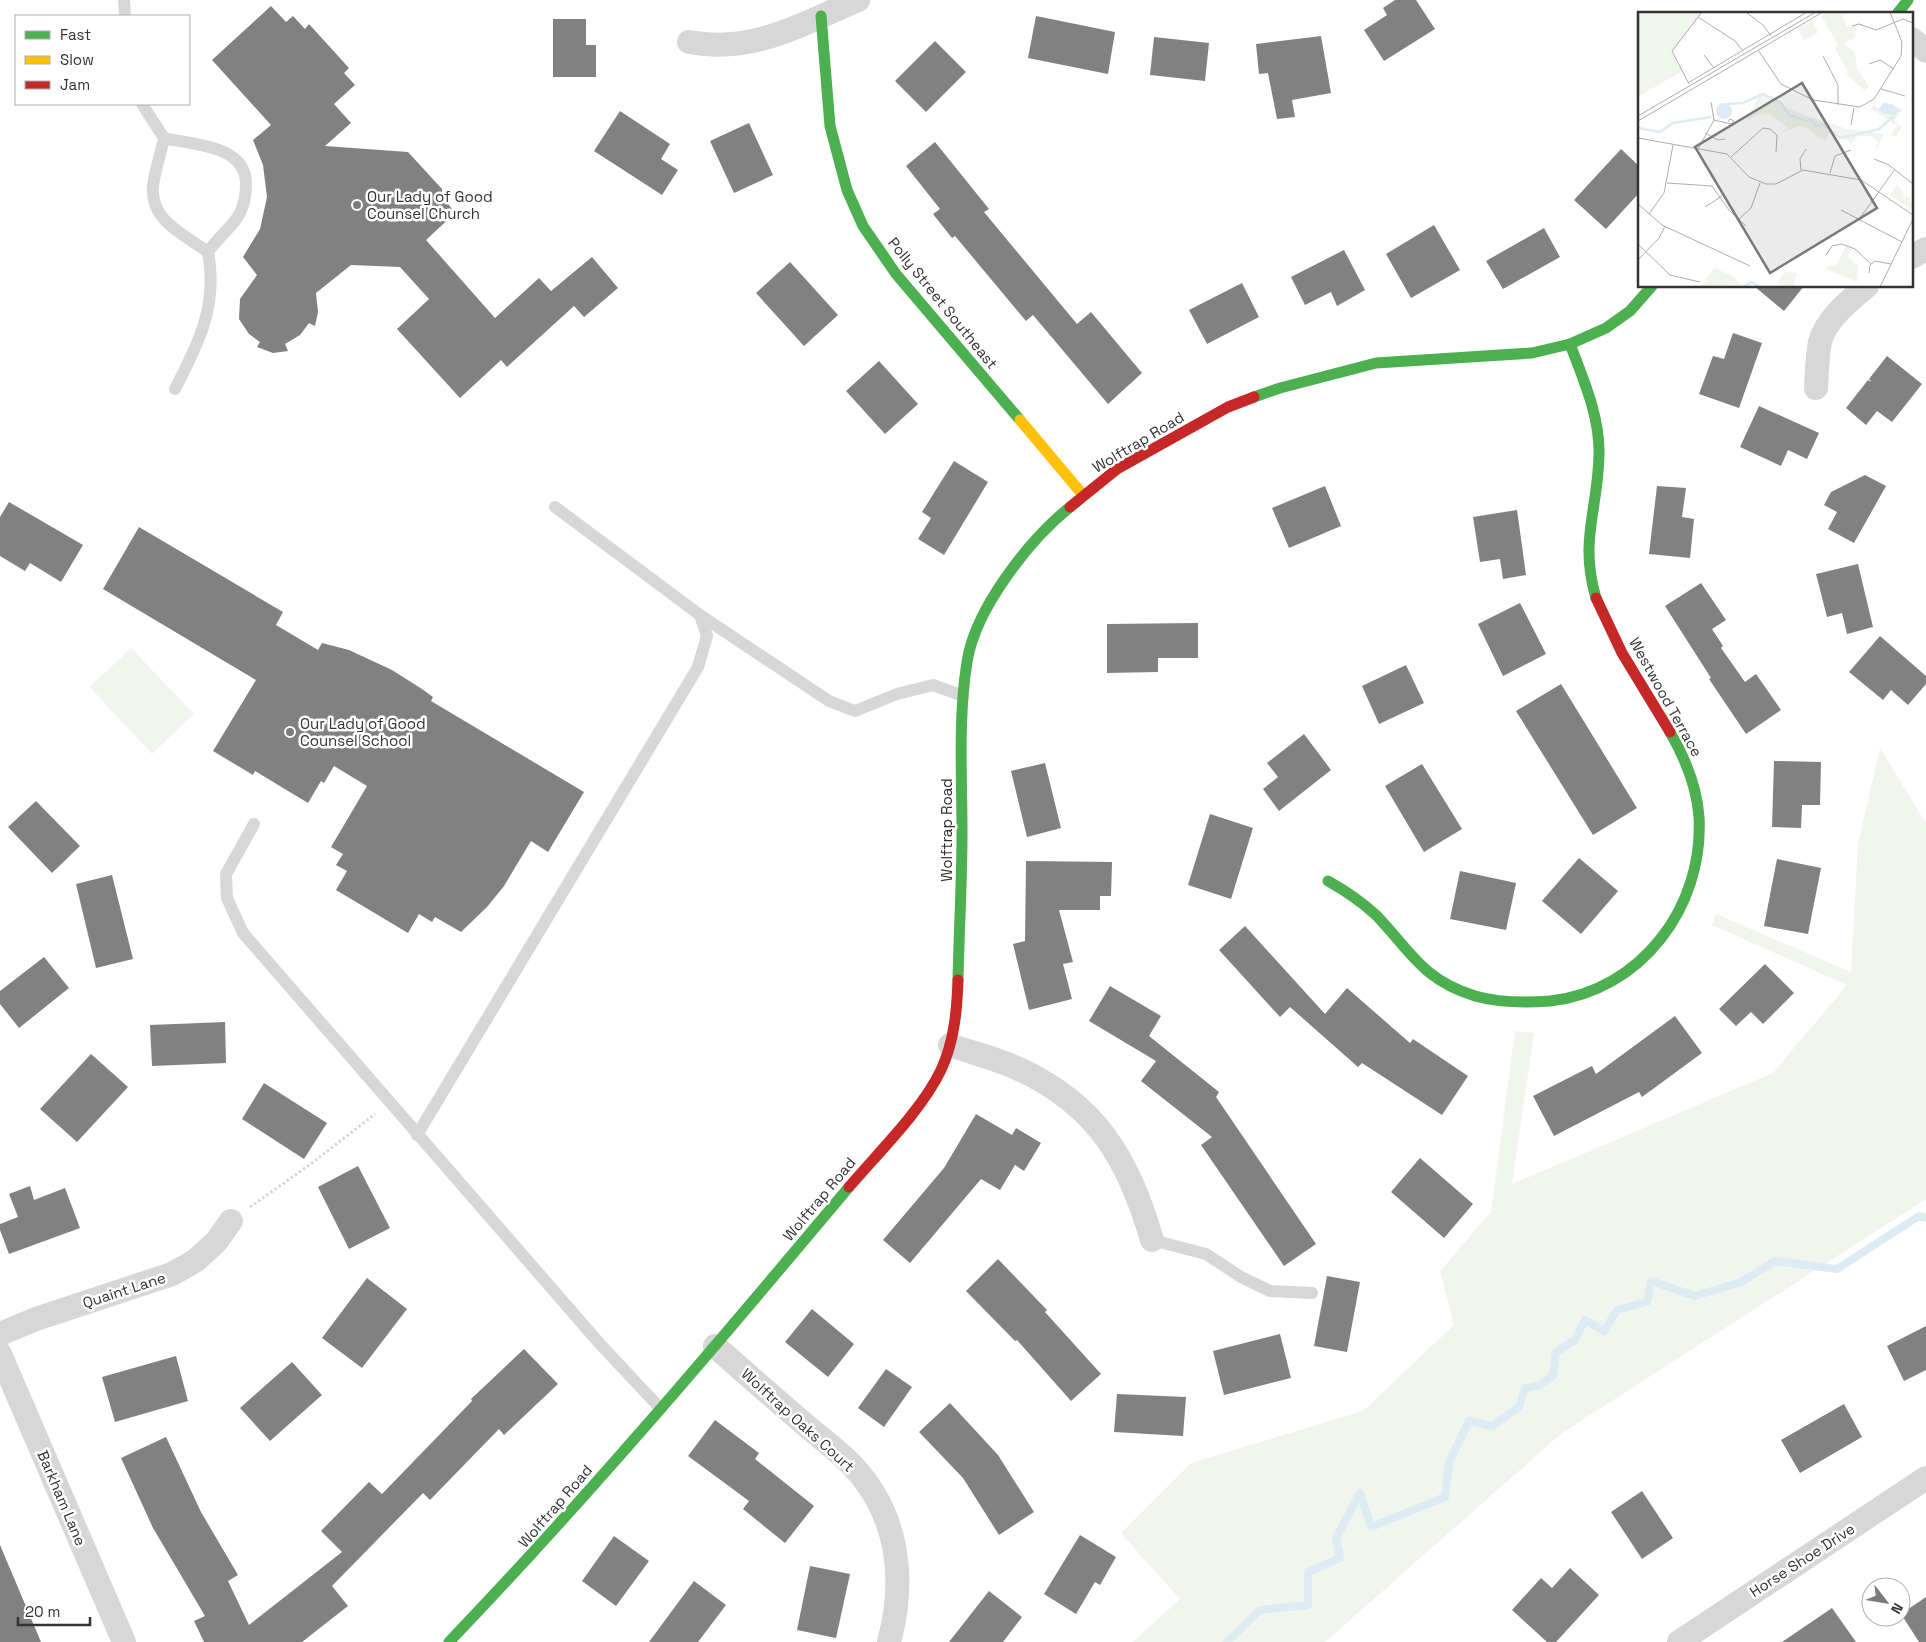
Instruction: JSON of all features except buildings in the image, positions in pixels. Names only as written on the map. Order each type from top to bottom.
[{"type":"street","points":[[689,42],[730,45],[762,41],[858,0]]},
{"type":"street","points":[[1899,12],[1908,0]]},
{"type":"street","name":"Polly Street Southeast","points":[[821,16],[830,126],[847,190],[863,226],[896,274],[1083,495]]},
{"type":"street","points":[[1914,41],[1926,51]]},
{"type":"street","points":[[1914,256],[1926,249]]},
{"type":"street","name":"Wolftrap Road","points":[[449,1642],[534,1553],[715,1346],[923,1099],[941,1070],[958,1013],[963,696],[967,662],[976,631],[1001,584],[1027,550],[1083,495],[1117,469],[1228,407],[1280,388],[1376,363],[1532,353],[1570,344],[1606,328],[1630,311],[1650,288]]},
{"type":"street","points":[[1816,388],[1820,342],[1825,328],[1865,288]]},
{"type":"street","name":"Westwood Terrace","points":[[1328,881],[1347,892],[1371,910],[1412,959],[1427,971],[1479,997],[1510,1003],[1542,1003],[1571,999],[1599,989],[1626,974],[1650,953],[1671,928],[1689,894],[1698,863],[1701,831],[1698,803],[1691,773],[1679,748],[1600,610],[1590,580],[1587,556],[1588,523],[1598,470],[1599,440],[1595,413],[1570,344]]},
{"type":"street","points":[[950,1045],[1018,1068],[1050,1086],[1079,1107],[1106,1136],[1126,1168],[1141,1202],[1152,1240]]},
{"type":"street","name":"Quaint Lane","points":[[0,1334],[36,1319],[172,1274],[196,1261],[216,1242],[230,1221]]},
{"type":"street","name":"Wolftrap Oaks Court","points":[[715,1346],[851,1464],[870,1489],[887,1519],[895,1548],[899,1580],[896,1614],[889,1642]]},
{"type":"street","name":"Barkham Lane","points":[[0,1354],[124,1642]]},
{"type":"street","name":"Horse Shoe Drive","points":[[1678,1642],[1926,1478]]},
{"type":"lane","points":[[124,0],[125,15]]},
{"type":"lane","points":[[143,105],[164,138],[224,152],[237,162],[246,175],[246,196],[240,214],[208,252]]},
{"type":"lane","points":[[164,138],[152,188],[156,210],[168,225],[208,252],[211,270],[211,298],[204,328],[175,389]]},
{"type":"lane","points":[[556,507],[700,615],[830,701],[855,711],[898,694],[933,685],[963,696]]},
{"type":"lane","points":[[417,1135],[698,667],[707,636],[700,615]]},
{"type":"lane","points":[[254,824],[226,874],[227,898],[243,933],[600,1344],[660,1408]]},
{"type":"lane","points":[[1152,1240],[1206,1254],[1241,1277],[1270,1291],[1312,1293]]},
{"type":"path","points":[[230,1221],[312,1163],[379,1110]]},
{"type":"shaded area","points":[[131,648],[194,714],[152,754],[90,687]]},
{"type":"shaded area","points":[[1880,748],[1926,823],[1926,1199],[1562,1433],[1325,1642],[1133,1642],[1180,1599],[1121,1533],[1191,1463],[1363,1411],[1454,1325],[1440,1271],[1491,1212],[1515,1031],[1534,1033],[1512,1184],[1773,1073],[1847,985],[1712,925],[1716,914],[1851,972],[1858,844]]},
{"type":"waterway","points":[[1227,1642],[1260,1610],[1308,1605],[1308,1572],[1340,1558],[1336,1538],[1360,1493],[1371,1527],[1445,1497],[1449,1462],[1469,1421],[1492,1426],[1519,1407],[1525,1388],[1540,1385],[1553,1376],[1556,1352],[1575,1340],[1585,1320],[1604,1331],[1617,1310],[1647,1302],[1651,1281],[1695,1296],[1741,1282],[1775,1261],[1837,1269],[1919,1216],[1926,1218]]},
{"type":"traffic: fast","points":[[1899,12],[1908,0]]},
{"type":"traffic: fast","points":[[821,16],[830,126],[847,190],[863,226],[896,274],[1020,420]]},
{"type":"traffic: fast","points":[[1254,397],[1280,388],[1376,363],[1532,353],[1570,344],[1606,328],[1630,311],[1650,288]]},
{"type":"traffic: fast","points":[[1570,344],[1590,398],[1599,440],[1598,475],[1589,542],[1591,578],[1596,598]]},
{"type":"traffic: fast","points":[[958,980],[962,851],[961,726],[967,662],[972,641],[992,598],[1006,577],[1038,538],[1070,507]]},
{"type":"traffic: fast","points":[[1328,881],[1366,906],[1419,964],[1443,982],[1457,989],[1475,996],[1512,1002],[1550,1001],[1583,994],[1612,981],[1638,962],[1660,939],[1678,912],[1691,882],[1698,850],[1698,806],[1689,773],[1681,752],[1670,732]]},
{"type":"traffic: fast","points":[[449,1642],[603,1475],[849,1187]]},
{"type":"traffic: slow","points":[[1020,420],[1083,495]]},
{"type":"traffic: jam","points":[[1070,507],[1117,469],[1228,407],[1254,397]]},
{"type":"traffic: jam","points":[[1596,598],[1622,653],[1670,732]]},
{"type":"traffic: jam","points":[[849,1187],[911,1116],[941,1070],[954,1026],[958,980]]},
{"type":"place","name":"Our Lady of Good Counsel Church","points":[[357,205]]},
{"type":"place","name":"Our Lady of Good Counsel School","points":[[290,732]]}]
